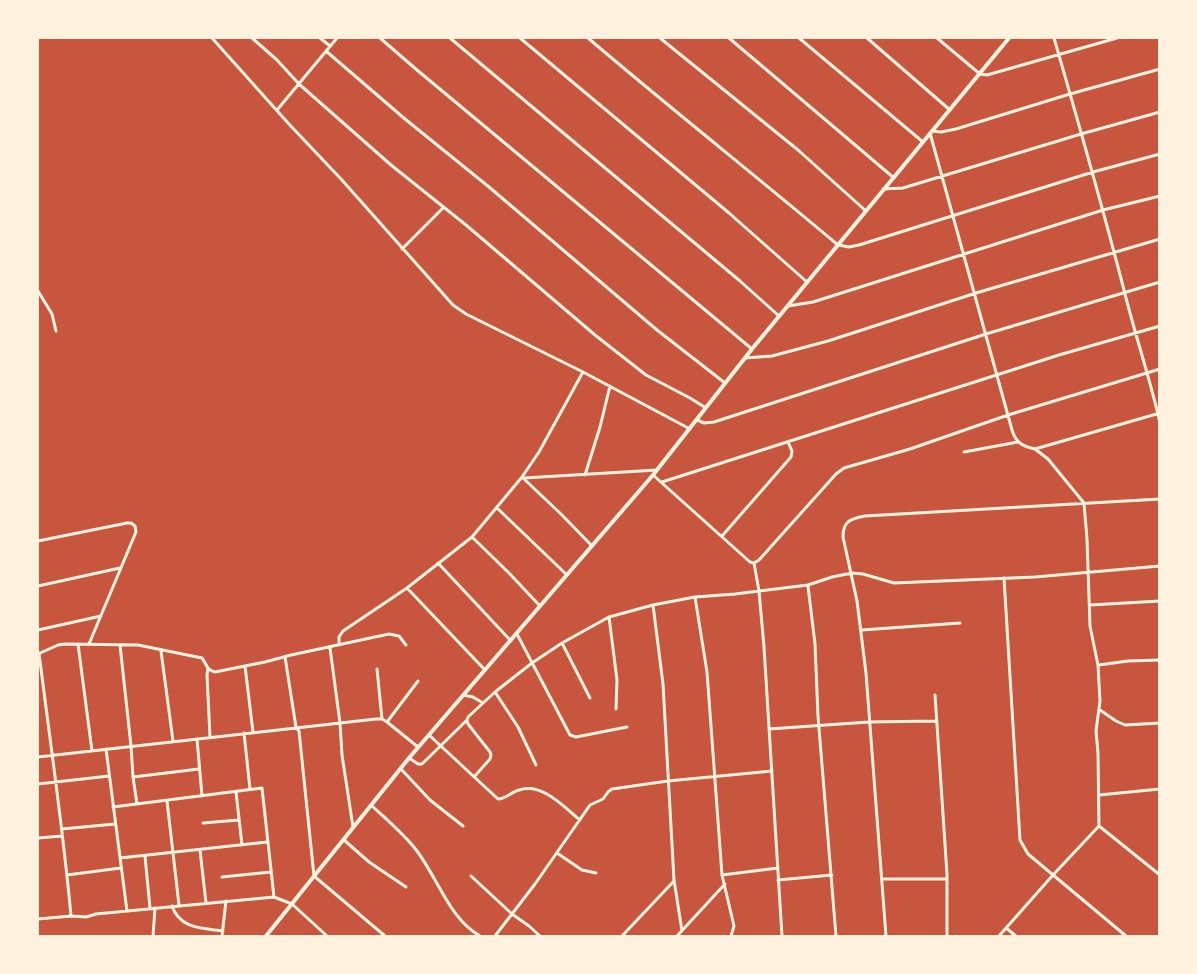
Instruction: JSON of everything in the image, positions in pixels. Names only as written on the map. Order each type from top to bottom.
[{"type":"main road","points":[[266,936],[418,747],[653,475],[752,349],[980,74],[1006,39]]},
{"type":"street","points":[[212,38],[453,305],[466,314],[583,372],[690,429]]},
{"type":"street","points":[[252,38],[299,84],[391,165],[466,225],[595,335],[646,375],[706,408]]},
{"type":"street","points":[[320,38],[330,46]]},
{"type":"street","points":[[276,110],[338,38]]},
{"type":"street","points":[[380,38],[752,349]]},
{"type":"street","points":[[450,38],[779,316]]},
{"type":"street","points":[[520,38],[729,213],[807,282]]},
{"type":"street","points":[[588,38],[838,245],[849,247],[859,245],[1093,172],[1160,154]]},
{"type":"street","points":[[660,38],[798,150],[866,211]]},
{"type":"street","points":[[729,38],[894,177]]},
{"type":"street","points":[[799,38],[923,142]]},
{"type":"street","points":[[867,38],[950,110]]},
{"type":"street","points":[[937,38],[980,74],[992,75],[1117,38]]},
{"type":"street","points":[[1054,38],[1093,172],[1160,423]]},
{"type":"street","points":[[326,51],[657,330],[725,383]]},
{"type":"street","points":[[999,936],[1099,826],[1096,731],[1100,700],[1098,665],[1090,626],[1084,502],[1048,459],[1035,449],[1021,445],[1015,437],[976,293],[952,216],[931,132],[956,129],[1160,69]]},
{"type":"street","points":[[883,189],[903,188],[1160,112]]},
{"type":"street","points":[[788,306],[832,297],[1103,210],[1160,196]]},
{"type":"street","points":[[402,249],[444,208]]},
{"type":"street","points":[[745,358],[772,356],[828,341],[976,293],[1160,239]]},
{"type":"street","points":[[697,420],[704,423],[714,422],[986,334],[1160,282]]},
{"type":"street","points":[[38,291],[52,314],[56,331]]},
{"type":"street","points":[[662,482],[997,375],[1160,326]]},
{"type":"street","points":[[653,475],[750,562],[754,563],[759,561],[836,474],[844,468],[1160,369]]},
{"type":"street","points":[[339,645],[339,638],[343,631],[407,588],[472,537],[523,478],[583,372]]},
{"type":"street","points":[[585,475],[610,386]]},
{"type":"street","points":[[1035,449],[1158,413]]},
{"type":"street","points":[[722,536],[791,457],[792,451],[788,442]]},
{"type":"street","points":[[964,452],[1018,442]]},
{"type":"street","points":[[523,478],[657,470]]},
{"type":"street","points":[[523,478],[592,546]]},
{"type":"street","points":[[886,936],[861,630],[843,528],[847,522],[865,516],[1160,499]]},
{"type":"street","points":[[497,508],[567,575]]},
{"type":"street","points":[[38,541],[127,523],[135,526],[136,532],[89,644]]},
{"type":"street","points":[[472,537],[540,606]]},
{"type":"street","points":[[438,563],[511,641]]},
{"type":"street","points":[[754,563],[764,647],[782,936]]},
{"type":"street","points":[[409,758],[422,764],[495,692],[562,643],[609,617],[654,605],[695,597],[808,585],[852,573],[894,583],[1004,578],[1160,566]]},
{"type":"street","points":[[38,586],[120,568]]},
{"type":"street","points":[[1004,578],[1020,840],[1028,854],[1126,936]]},
{"type":"street","points":[[808,585],[837,936]]},
{"type":"street","points":[[407,588],[485,670]]},
{"type":"street","points":[[695,597],[707,672],[722,875],[734,926],[731,936]]},
{"type":"street","points":[[1090,605],[1160,601]]},
{"type":"street","points":[[654,605],[663,684],[674,880],[682,931]]},
{"type":"street","points":[[38,630],[101,616]]},
{"type":"street","points":[[609,617],[617,680],[616,709]]},
{"type":"street","points":[[861,630],[960,622]]},
{"type":"street","points":[[71,916],[62,829],[38,654],[58,645],[138,645],[202,658],[211,672],[215,672],[395,634],[406,645]]},
{"type":"street","points":[[517,634],[570,735],[573,737],[627,727]]},
{"type":"street","points":[[562,643],[590,698]]},
{"type":"street","points":[[78,644],[92,751]]},
{"type":"street","points":[[120,645],[137,804]]},
{"type":"street","points":[[330,647],[353,827]]},
{"type":"street","points":[[161,650],[173,741]]},
{"type":"street","points":[[285,657],[296,727],[299,731],[314,876],[385,936]]},
{"type":"street","points":[[1098,665],[1160,660]]},
{"type":"street","points":[[245,666],[253,732]]},
{"type":"street","points":[[208,668],[210,737]]},
{"type":"street","points":[[378,669],[382,719]]},
{"type":"street","points":[[387,722],[418,681]]},
{"type":"street","points":[[495,692],[518,727],[536,765]]},
{"type":"street","points":[[463,695],[473,697],[483,703]]},
{"type":"street","points":[[934,695],[947,879],[947,936]]},
{"type":"street","points":[[1099,709],[1125,725],[1160,723]]},
{"type":"street","points":[[38,757],[371,719],[382,719],[418,747]]},
{"type":"street","points":[[467,720],[491,755],[474,777]]},
{"type":"street","points":[[769,729],[869,722],[936,721]]},
{"type":"street","points":[[244,733],[250,789]]},
{"type":"street","points":[[429,735],[498,799],[503,799],[518,790],[542,792],[580,820]]},
{"type":"street","points":[[197,739],[202,796]]},
{"type":"street","points":[[106,749],[127,911]]},
{"type":"street","points":[[133,777],[199,769]]},
{"type":"street","points":[[401,769],[430,800],[463,826]]},
{"type":"street","points":[[495,936],[590,805],[603,799],[612,789],[772,771]]},
{"type":"street","points":[[38,784],[109,776]]},
{"type":"street","points":[[113,807],[261,788],[274,897]]},
{"type":"street","points":[[1099,795],[1160,789]]},
{"type":"street","points":[[236,792],[243,845]]},
{"type":"street","points":[[167,801],[179,905]]},
{"type":"street","points":[[371,805],[416,849],[445,899],[470,930],[480,936]]},
{"type":"street","points":[[203,823],[240,820]]},
{"type":"street","points":[[62,829],[115,824]]},
{"type":"street","points":[[1099,826],[1160,875]]},
{"type":"street","points":[[38,838],[62,836]]},
{"type":"street","points":[[344,840],[369,862],[405,887]]},
{"type":"street","points":[[120,858],[267,842]]},
{"type":"street","points":[[200,850],[206,903]]},
{"type":"street","points":[[557,853],[582,870],[596,873]]},
{"type":"street","points":[[145,856],[153,908],[153,936]]},
{"type":"street","points":[[67,874],[121,868]]},
{"type":"street","points":[[722,875],[778,868]]},
{"type":"street","points":[[222,877],[271,872]]},
{"type":"street","points":[[778,880],[832,875]]},
{"type":"street","points":[[471,876],[540,936]]},
{"type":"street","points":[[882,879],[947,879]]},
{"type":"street","points":[[622,936],[674,880]]},
{"type":"street","points":[[677,936],[725,884]]},
{"type":"street","points":[[38,919],[86,917],[179,905],[274,897],[292,904],[327,936]]},
{"type":"street","points":[[222,936],[226,901]]},
{"type":"street","points":[[172,906],[177,917],[186,924],[223,931]]},
{"type":"street","points":[[1006,928],[1016,936]]},
{"type":"street","points":[[466,936],[470,930]]}]
